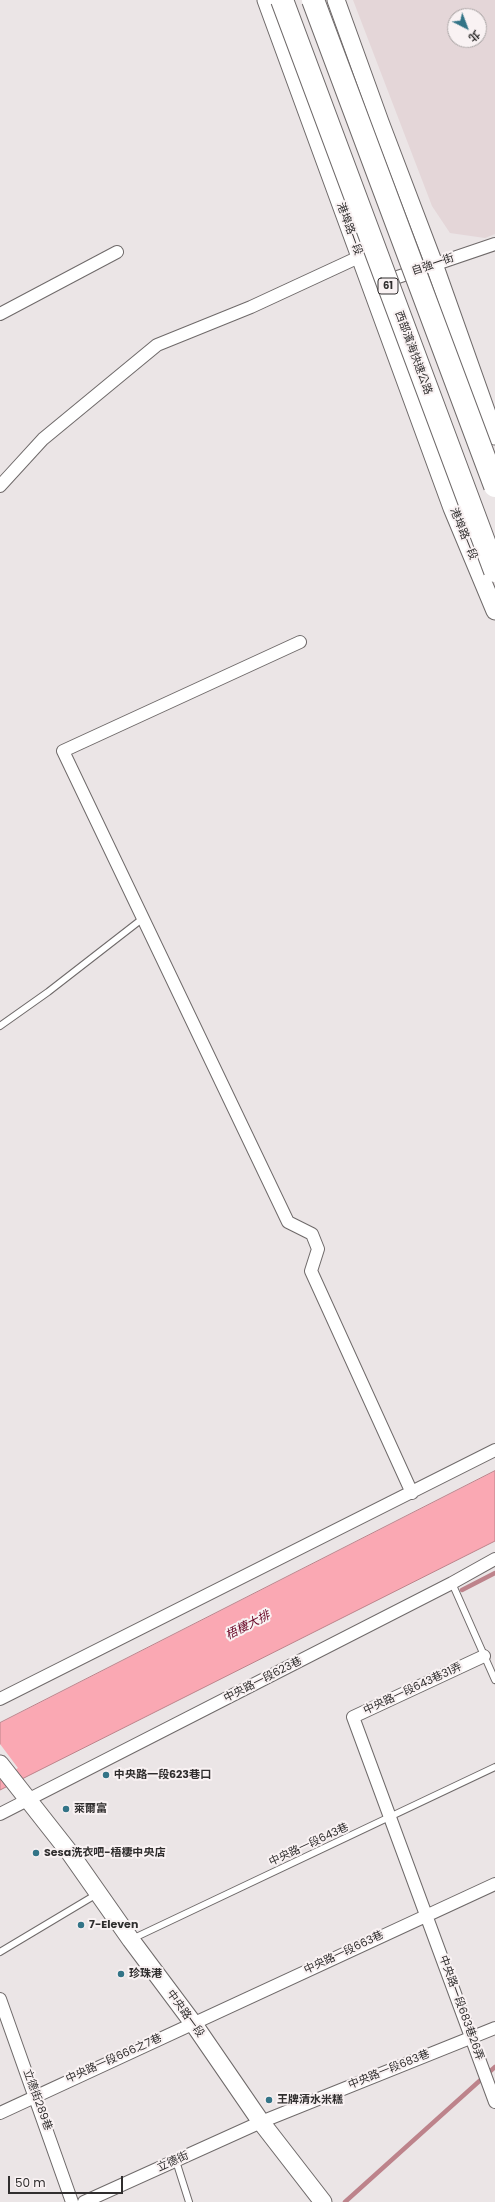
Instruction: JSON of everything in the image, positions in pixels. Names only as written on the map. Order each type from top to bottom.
[{"type":"highway","name":"西部濱海快速公路","points":[[282,0],[495,571]]},
{"type":"highway","points":[[313,0],[495,486]]},
{"type":"street","name":"港埠路一段","points":[[266,0],[452,508],[495,610]]},
{"type":"street","points":[[336,0],[380,122],[434,264],[495,437]]},
{"type":"street","name":"自強一街","points":[[370,287],[495,244]]},
{"type":"street","points":[[0,314],[117,252]]},
{"type":"street","points":[[0,486],[42,439],[157,345],[251,307],[360,257]]},
{"type":"street","name":"港埠路一段","points":[[434,458],[495,548]]},
{"type":"street","points":[[300,642],[64,752],[288,1222],[312,1234],[318,1249],[311,1271],[412,1493]]},
{"type":"street","points":[[0,1699],[495,1450]]},
{"type":"street","name":"中央路一段623巷","points":[[0,1814],[24,1793],[452,1584],[495,1559]]},
{"type":"street","name":"中央路一段643巷31弄","points":[[391,1818],[353,1717],[484,1656]]},
{"type":"street","name":"中央路一段","points":[[0,1764],[24,1793],[193,2023],[261,2122],[323,2202]]},
{"type":"street","name":"中央路一段683巷26弄","points":[[391,1818],[495,2102]]},
{"type":"street","name":"中央路一段663巷","points":[[193,2023],[495,1884]]},
{"type":"street","name":"立德街289巷","points":[[0,1999],[72,2202]]},
{"type":"street","name":"中央路一段666之7巷","points":[[0,2113],[35,2095],[193,2023]]},
{"type":"street","name":"中央路一段683巷","points":[[261,2122],[495,2028]]},
{"type":"street","name":"立德街","points":[[84,2202],[261,2122]]},
{"type":"lane","points":[[0,1026],[48,992],[142,918]]},
{"type":"lane","points":[[452,1584],[495,1680]]},
{"type":"lane","name":"中央路一段643巷","points":[[131,1940],[391,1818],[495,1767]]},
{"type":"lane","points":[[0,1952],[98,1893]]},
{"type":"lane","points":[[176,2161],[189,2202]]},
{"type":"shaded area","points":[[353,0],[495,0],[495,234],[485,238],[450,233],[432,206]]},
{"type":"water","name":"梧棲大排","points":[[495,1471],[495,1541],[0,1790],[0,1723]]},
{"type":"pier","points":[[0,1744],[18,1768],[1,1780],[0,1778]]},
{"type":"waterway","points":[[462,1590],[495,1573]]},
{"type":"waterway","points":[[345,2202],[495,2067]]},
{"type":"place","name":"中央路一段623巷口","points":[[106,1775]]},
{"type":"place","name":"萊爾富","points":[[66,1809]]},
{"type":"place","name":"Sesa洗衣吧-梧棲中央店","points":[[36,1853]]},
{"type":"place","name":"7-Eleven","points":[[81,1925]]},
{"type":"place","name":"珍珠港","points":[[121,1974]]},
{"type":"place","name":"王牌清水米糕","points":[[269,2100]]}]
